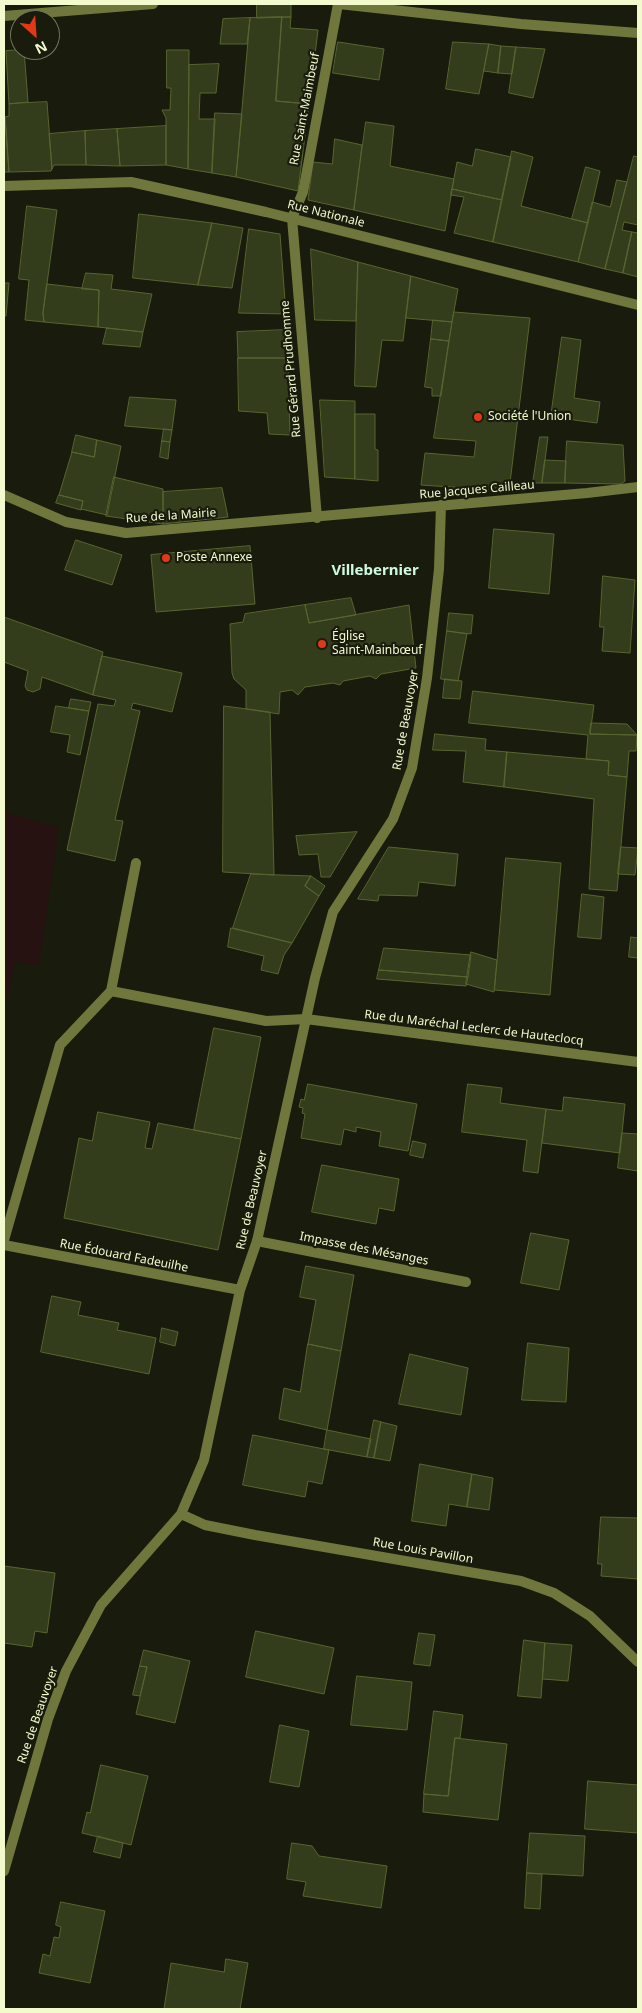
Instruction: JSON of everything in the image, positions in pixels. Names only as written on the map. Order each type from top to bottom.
[{"type":"street","points":[[4,16],[153,4]]},
{"type":"street","points":[[339,4],[521,24],[638,33]]},
{"type":"street","name":"Rue Saint-Maimbeuf","points":[[292,218],[303,192],[339,4]]},
{"type":"street","name":"Rue Nationale","points":[[4,186],[131,182],[292,218],[638,305]]},
{"type":"street","name":"Rue Gérard Prudhomme","points":[[292,218],[317,518]]},
{"type":"street","name":"Rue Jacques Cailleau","points":[[317,518],[442,505],[587,494],[638,487]]},
{"type":"street","name":"Rue de la Mairie","points":[[4,495],[66,522],[126,533],[317,518]]},
{"type":"street","name":"Rue de Beauvoyer","points":[[4,1871],[48,1720],[66,1671],[102,1605],[181,1514],[204,1460],[240,1290],[257,1241],[306,1019],[333,912],[393,819],[412,768],[427,678],[438,569],[442,505]]},
{"type":"street","points":[[4,1240],[60,1045],[111,991],[136,864]]},
{"type":"street","name":"Rue du Maréchal Leclerc de Hauteclocq","points":[[111,991],[266,1021],[306,1019],[638,1062]]},
{"type":"street","name":"Impasse des Mésanges","points":[[257,1241],[466,1282]]},
{"type":"street","name":"Rue Édouard Fadeuilhe","points":[[4,1246],[240,1290]]},
{"type":"street","name":"Rue Louis Pavillon","points":[[181,1514],[205,1525],[255,1535],[521,1581],[554,1593],[590,1616],[638,1662]]},
{"type":"shaded area","points":[[4,812],[59,828],[39,966],[15,962],[4,1012]]},
{"type":"building","points":[[257,4],[291,4],[291,17],[257,18]]},
{"type":"building","points":[[282,17],[291,17],[290,28],[318,30],[309,104],[276,101]]},
{"type":"building","points":[[282,17],[276,101],[309,104],[298,191],[236,177],[250,18]]},
{"type":"building","points":[[250,18],[247,44],[220,44],[223,19]]},
{"type":"building","points":[[338,42],[384,49],[379,80],[333,73]]},
{"type":"building","points":[[453,42],[489,44],[479,94],[446,89]]},
{"type":"building","points":[[489,44],[501,46],[498,73],[484,71]]},
{"type":"building","points":[[501,46],[516,47],[512,74],[498,73]]},
{"type":"building","points":[[516,47],[545,49],[533,98],[509,93]]},
{"type":"building","points":[[167,50],[189,50],[188,169],[166,165],[166,118],[162,110],[170,110],[171,88],[167,88]]},
{"type":"building","points":[[6,51],[10,51],[10,60],[25,60],[28,102],[9,104]]},
{"type":"building","points":[[219,64],[216,93],[200,93],[199,119],[215,119],[212,173],[188,169],[189,65]]},
{"type":"building","points":[[47,102],[51,171],[9,172],[5,117],[9,116],[9,104]]},
{"type":"building","points":[[215,113],[242,114],[236,177],[212,173]]},
{"type":"building","points":[[5,117],[9,172],[4,172]]},
{"type":"building","points":[[366,122],[394,126],[390,166],[454,179],[445,231],[354,210]]},
{"type":"building","points":[[166,126],[166,165],[120,166],[117,129]]},
{"type":"building","points":[[117,129],[120,166],[86,165],[85,131]]},
{"type":"building","points":[[85,131],[86,165],[54,165],[52,169],[49,134]]},
{"type":"building","points":[[335,139],[362,145],[354,210],[308,200],[313,162],[332,164]]},
{"type":"building","points":[[476,149],[511,157],[502,200],[452,189],[457,162],[472,166]]},
{"type":"building","points":[[512,151],[533,157],[521,206],[588,223],[578,262],[493,242]]},
{"type":"building","points":[[634,156],[638,157],[638,225],[624,222],[622,230],[632,232],[623,273],[605,269]]},
{"type":"building","points":[[586,167],[600,171],[588,223],[572,219]]},
{"type":"building","points":[[617,180],[627,182],[605,269],[578,262],[592,202],[610,207]]},
{"type":"building","points":[[452,189],[502,200],[493,242],[454,233],[464,197],[451,195]]},
{"type":"building","points":[[27,206],[57,210],[43,313],[44,322],[25,320],[29,280],[19,279]]},
{"type":"building","points":[[139,214],[212,223],[198,285],[133,278]]},
{"type":"building","points":[[212,223],[243,228],[232,288],[198,285]]},
{"type":"building","points":[[249,229],[280,234],[286,314],[239,313]]},
{"type":"building","points":[[632,232],[638,233],[638,277],[623,273]]},
{"type":"building","points":[[311,249],[358,262],[356,321],[315,320]]},
{"type":"building","points":[[358,262],[411,276],[403,341],[382,340],[376,387],[355,386]]},
{"type":"building","points":[[86,273],[113,275],[111,289],[152,294],[143,332],[98,327],[99,290],[82,289]]},
{"type":"building","points":[[411,276],[458,289],[452,322],[406,318]]},
{"type":"building","points":[[4,283],[9,283],[6,316],[4,316]]},
{"type":"building","points":[[47,284],[99,290],[98,327],[44,322],[43,313]]},
{"type":"building","name":"Société l'Union","points":[[454,312],[530,318],[509,491],[421,485],[425,453],[474,457],[476,441],[434,438]]},
{"type":"building","points":[[433,320],[452,322],[449,341],[431,339]]},
{"type":"building","points":[[107,328],[143,332],[140,347],[103,344]]},
{"type":"building","points":[[286,330],[288,358],[238,358],[237,332]]},
{"type":"building","points":[[562,337],[581,340],[574,398],[600,402],[597,423],[551,417]]},
{"type":"building","points":[[431,339],[449,341],[441,396],[432,396],[432,388],[425,387]]},
{"type":"building","points":[[238,358],[288,358],[290,435],[269,434],[267,413],[239,411]]},
{"type":"building","points":[[130,397],[176,400],[172,430],[125,426]]},
{"type":"building","points":[[320,400],[355,401],[355,479],[325,477]]},
{"type":"building","points":[[355,414],[375,414],[375,449],[378,450],[378,481],[355,479]]},
{"type":"building","points":[[164,429],[172,430],[170,442],[162,441]]},
{"type":"building","points":[[76,435],[97,440],[94,457],[72,452]]},
{"type":"building","points":[[540,437],[548,437],[542,483],[533,483]]},
{"type":"building","points":[[97,440],[121,446],[107,515],[81,509],[83,501],[59,495],[72,452],[94,457]]},
{"type":"building","points":[[162,441],[170,442],[168,459],[160,457]]},
{"type":"building","points":[[567,441],[623,445],[625,481],[621,484],[565,483]]},
{"type":"building","points":[[545,460],[566,461],[565,483],[542,483]]},
{"type":"building","points":[[114,477],[163,489],[163,524],[106,516]]},
{"type":"building","points":[[222,488],[228,517],[163,524],[163,492]]},
{"type":"building","points":[[59,495],[83,501],[81,510],[56,503]]},
{"type":"building","points":[[494,529],[554,534],[549,594],[489,588]]},
{"type":"building","points":[[76,540],[122,555],[112,585],[65,570]]},
{"type":"building","points":[[250,546],[255,604],[156,612],[151,555]]},
{"type":"building","points":[[603,576],[635,580],[630,653],[602,651],[604,627],[600,627]]},
{"type":"building","points":[[351,598],[356,615],[309,623],[305,605]]},
{"type":"building","name":"Église Saint-Mainbœuf","points":[[305,605],[309,623],[409,605],[416,668],[381,674],[376,679],[370,676],[343,681],[340,685],[333,683],[305,687],[298,695],[292,690],[280,692],[279,714],[246,709],[246,690],[234,679],[232,673],[230,624],[243,622],[245,614]]},
{"type":"building","points":[[449,613],[473,615],[471,634],[447,631]]},
{"type":"building","points":[[4,617],[103,652],[93,695],[42,677],[40,689],[33,692],[27,690],[25,686],[28,671],[4,662]]},
{"type":"building","points":[[447,631],[467,634],[458,681],[441,679]]},
{"type":"building","points":[[102,656],[182,673],[172,712],[133,703],[131,709],[140,711],[115,820],[123,821],[115,861],[67,850],[98,704],[114,706],[116,700],[93,695]]},
{"type":"building","points":[[445,679],[462,681],[460,699],[443,698]]},
{"type":"building","points":[[473,691],[594,705],[590,734],[637,735],[636,751],[629,751],[627,777],[608,775],[609,761],[586,759],[588,735],[469,723]]},
{"type":"building","points":[[71,699],[91,702],[89,711],[69,708]]},
{"type":"building","points":[[56,706],[89,711],[80,755],[67,752],[70,735],[51,732]]},
{"type":"building","points":[[224,706],[270,712],[274,875],[223,872]]},
{"type":"building","points":[[591,723],[627,724],[637,735],[590,734]]},
{"type":"building","points":[[435,734],[486,739],[485,750],[507,752],[504,787],[463,782],[466,751],[433,750]]},
{"type":"building","points":[[507,752],[609,761],[608,775],[627,777],[617,891],[589,889],[594,799],[504,787]]},
{"type":"building","points":[[357,832],[330,877],[321,877],[318,854],[299,855],[296,836]]},
{"type":"building","points":[[389,847],[458,854],[455,886],[419,882],[417,896],[379,895],[378,901],[358,899]]},
{"type":"building","points":[[621,847],[638,848],[635,875],[618,874]]},
{"type":"building","points":[[506,858],[561,863],[550,995],[495,990]]},
{"type":"building","points":[[251,874],[311,876],[305,886],[319,896],[292,943],[233,928]]},
{"type":"building","points":[[311,876],[325,886],[319,896],[305,886]]},
{"type":"building","points":[[582,894],[604,897],[601,939],[578,937]]},
{"type":"building","points":[[231,928],[292,943],[284,955],[278,974],[261,970],[264,956],[228,947]]},
{"type":"building","points":[[631,937],[638,938],[638,958],[629,957]]},
{"type":"building","points":[[384,948],[471,955],[468,977],[379,970]]},
{"type":"building","points":[[471,952],[497,960],[494,992],[466,984]]},
{"type":"building","points":[[379,970],[468,977],[466,986],[377,979]]},
{"type":"building","points":[[214,1028],[261,1037],[241,1139],[194,1130]]},
{"type":"building","points":[[308,1084],[417,1104],[408,1151],[379,1146],[381,1132],[356,1127],[356,1132],[344,1129],[341,1145],[301,1138],[305,1114],[302,1113],[303,1108],[299,1107],[301,1099],[304,1100]]},
{"type":"building","points":[[468,1084],[502,1088],[500,1103],[546,1109],[538,1173],[523,1171],[527,1140],[462,1132]]},
{"type":"building","points":[[564,1097],[625,1104],[620,1153],[542,1143],[546,1109],[562,1111]]},
{"type":"building","points":[[98,1112],[150,1122],[145,1148],[152,1149],[158,1123],[241,1139],[218,1250],[64,1218],[79,1138],[92,1141]]},
{"type":"building","points":[[622,1133],[638,1134],[638,1171],[618,1168]]},
{"type":"building","points":[[413,1141],[426,1144],[423,1158],[410,1155]]},
{"type":"building","points":[[322,1165],[399,1179],[394,1211],[379,1208],[376,1224],[312,1212]]},
{"type":"building","points":[[531,1233],[569,1240],[559,1290],[521,1283]]},
{"type":"building","points":[[306,1266],[354,1275],[341,1351],[308,1344],[316,1300],[300,1297]]},
{"type":"building","points":[[52,1296],[81,1302],[78,1315],[119,1323],[117,1330],[156,1338],[149,1374],[41,1352]]},
{"type":"building","points":[[162,1328],[178,1332],[175,1346],[160,1342]]},
{"type":"building","points":[[528,1343],[569,1348],[566,1402],[522,1400]]},
{"type":"building","points":[[308,1344],[341,1351],[327,1430],[279,1419],[284,1388],[300,1392]]},
{"type":"building","points":[[410,1354],[468,1368],[461,1415],[399,1404]]},
{"type":"building","points":[[374,1420],[381,1422],[374,1458],[367,1457]]},
{"type":"building","points":[[381,1422],[397,1426],[390,1461],[374,1458]]},
{"type":"building","points":[[327,1430],[371,1439],[367,1457],[324,1449]]},
{"type":"building","points":[[253,1435],[329,1450],[322,1484],[308,1481],[305,1497],[243,1485]]},
{"type":"building","points":[[420,1464],[472,1474],[467,1507],[449,1504],[446,1526],[412,1521]]},
{"type":"building","points":[[472,1474],[493,1478],[489,1510],[467,1507]]},
{"type":"building","points":[[601,1517],[638,1518],[638,1579],[601,1576],[602,1564],[598,1564]]},
{"type":"building","points":[[4,1566],[55,1573],[47,1633],[35,1631],[32,1647],[4,1643]]},
{"type":"building","points":[[256,1631],[334,1648],[324,1694],[246,1677]]},
{"type":"building","points":[[419,1633],[435,1635],[430,1666],[414,1664]]},
{"type":"building","points":[[524,1640],[545,1643],[541,1698],[518,1696]]},
{"type":"building","points":[[545,1643],[572,1645],[568,1681],[543,1679]]},
{"type":"building","points":[[144,1650],[190,1661],[175,1723],[136,1714],[147,1667],[140,1666]]},
{"type":"building","points":[[140,1666],[147,1667],[140,1696],[133,1695]]},
{"type":"building","points":[[357,1676],[412,1682],[407,1730],[351,1725]]},
{"type":"building","points":[[434,1711],[463,1715],[460,1738],[455,1738],[448,1796],[424,1794]]},
{"type":"building","points":[[280,1725],[309,1731],[299,1787],[270,1782]]},
{"type":"building","points":[[455,1738],[507,1744],[498,1820],[423,1812],[424,1794],[448,1796]]},
{"type":"building","points":[[101,1765],[148,1776],[131,1845],[82,1833],[87,1812],[90,1813]]},
{"type":"building","points":[[588,1781],[638,1785],[638,1833],[585,1829]]},
{"type":"building","points":[[530,1833],[585,1836],[583,1876],[527,1873]]},
{"type":"building","points":[[98,1836],[123,1843],[120,1858],[94,1852]]},
{"type":"building","points":[[292,1843],[312,1846],[319,1856],[387,1866],[381,1908],[303,1896],[306,1882],[287,1879]]},
{"type":"building","points":[[527,1873],[542,1874],[540,1909],[525,1908]]},
{"type":"building","points":[[61,1902],[105,1911],[90,1983],[39,1973],[43,1954],[50,1956],[54,1937],[59,1938],[61,1927],[56,1925]]},
{"type":"building","points":[[226,1959],[248,1963],[240,2009],[164,2009],[171,1963],[224,1972]]},
{"type":"place","name":"Société l'Union","points":[[478,417]]},
{"type":"place","name":"Poste Annexe","points":[[166,558]]},
{"type":"place","name":"Église Saint-Mainbœuf","points":[[322,644]]},
{"type":"district","name":"Villebernier","points":[[375,571]]}]
